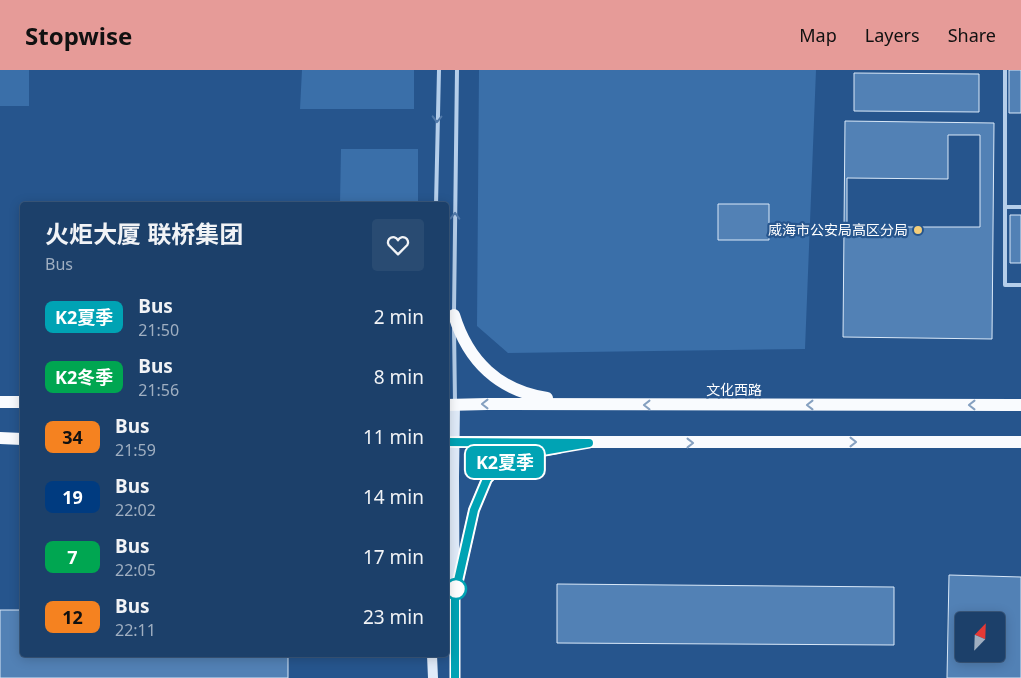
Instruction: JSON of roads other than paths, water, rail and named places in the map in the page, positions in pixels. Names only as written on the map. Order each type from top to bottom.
[{"type":"main road","points":[[454,315],[459,330],[480,364],[499,381],[534,396],[589,405]]},
{"type":"main road","points":[[0,402],[20,402]]},
{"type":"main road","points":[[451,404],[450,442],[455,594],[455,678]]},
{"type":"main road","name":"文化西路","points":[[451,404],[1021,405]]},
{"type":"main road","points":[[0,438],[20,439]]},
{"type":"main road","points":[[450,442],[1021,442]]},
{"type":"main road","points":[[455,594],[474,510],[487,479],[500,466],[512,458],[589,443]]},
{"type":"main road","points":[[432,657],[433,678]]},
{"type":"lane","points":[[436,202],[438,70]]},
{"type":"lane","points":[[451,404],[457,70]]},
{"type":"lane","points":[[1005,70],[1005,285],[1021,285]]},
{"type":"lane","points":[[1005,207],[1021,207]]},
{"type":"place","name":"威海市公安局高区分局","points":[[918,230]]}]
